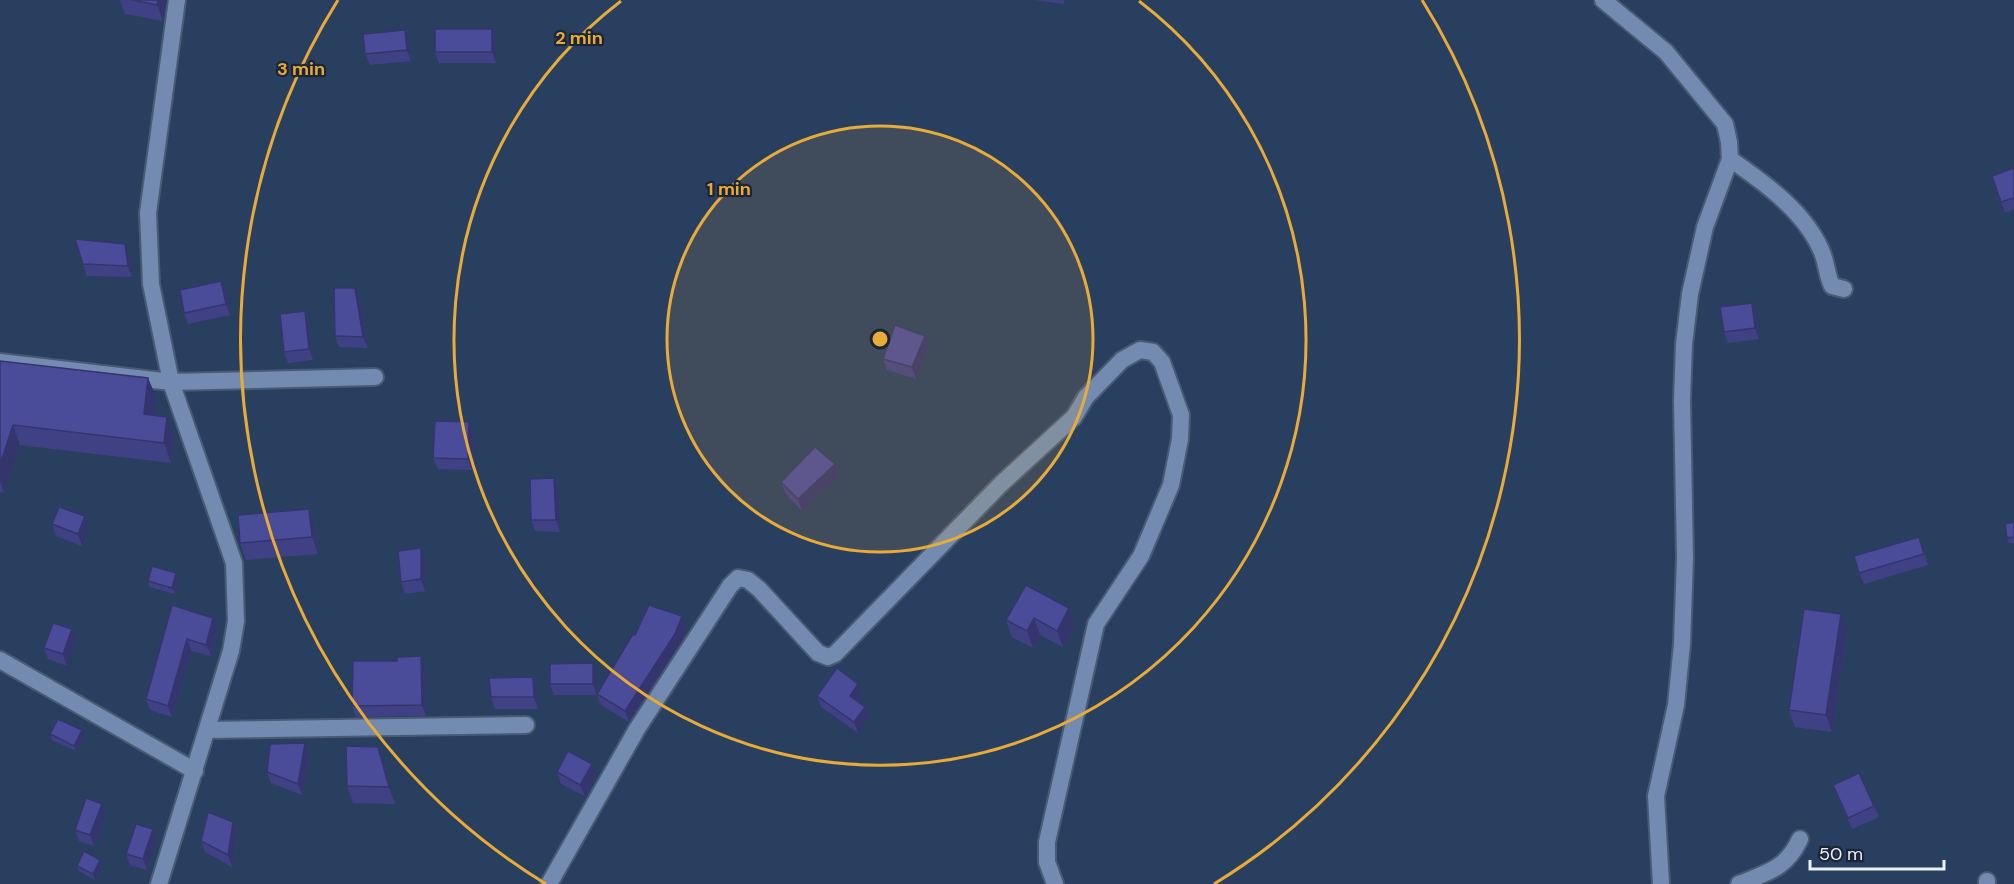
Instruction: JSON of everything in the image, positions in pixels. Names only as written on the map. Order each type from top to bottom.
[{"type":"street","points":[[159,884],[208,730],[231,651],[236,621],[234,563],[171,382],[151,284],[148,213],[177,0]]},
{"type":"street","points":[[1604,0],[1666,52],[1725,124],[1730,159],[1704,227],[1690,294],[1684,344],[1682,400],[1685,558],[1682,644],[1676,705],[1656,796],[1661,884]]},
{"type":"street","points":[[1730,159],[1764,183],[1796,215],[1815,238],[1824,256],[1832,286],[1844,289]]},
{"type":"street","points":[[549,884],[637,729],[730,586],[738,578],[748,580],[759,589],[818,653],[828,657],[835,654],[1001,484],[1074,417],[1086,398],[1122,360],[1140,350],[1153,352],[1162,362],[1181,415],[1180,439],[1171,485],[1141,556],[1096,624],[1047,842],[1047,862],[1055,884]]},
{"type":"street","points":[[0,362],[171,382],[375,377]]},
{"type":"street","points":[[0,660],[195,771]]},
{"type":"street","points":[[208,730],[526,724]]},
{"type":"street","points":[[1739,884],[1774,869],[1792,856],[1800,839]]},
{"type":"building","points":[[132,0],[158,0],[157,5]]},
{"type":"building","points":[[435,29],[492,29],[492,52],[435,52]]},
{"type":"building","points":[[405,30],[407,50],[365,54],[363,34]]},
{"type":"building","points":[[2014,168],[2014,198],[2001,202],[1992,176]]},
{"type":"building","points":[[75,239],[125,244],[128,266],[83,264]]},
{"type":"building","points":[[221,281],[226,304],[184,313],[180,290]]},
{"type":"building","points":[[334,288],[355,288],[363,337],[335,336]]},
{"type":"building","points":[[1752,303],[1755,328],[1724,332],[1720,307]]},
{"type":"building","points":[[305,311],[309,349],[284,352],[280,314]]},
{"type":"building","points":[[895,325],[925,336],[912,367],[883,359]]},
{"type":"building","points":[[0,361],[148,378],[144,414],[167,417],[164,443],[13,425],[0,465]]},
{"type":"building","points":[[435,421],[469,422],[468,459],[433,458]]},
{"type":"building","points":[[815,447],[835,464],[798,499],[781,482]]},
{"type":"building","points":[[554,478],[556,520],[531,520],[530,479]]},
{"type":"building","points":[[59,507],[85,516],[78,534],[52,524]]},
{"type":"building","points":[[309,509],[312,537],[240,543],[238,515]]},
{"type":"building","points":[[2014,522],[2014,537],[2007,538],[2005,524]]},
{"type":"building","points":[[1919,537],[1924,554],[1859,573],[1854,556]]},
{"type":"building","points":[[421,548],[421,579],[401,582],[398,551]]},
{"type":"building","points":[[152,566],[176,573],[172,588],[148,581]]},
{"type":"building","points":[[1026,585],[1069,608],[1057,631],[1034,618],[1027,631],[1006,620]]},
{"type":"building","points":[[172,605],[213,618],[206,645],[187,639],[168,706],[146,699]]},
{"type":"building","points":[[649,605],[682,616],[675,634],[625,711],[597,694],[633,634],[635,635]]},
{"type":"building","points":[[1804,609],[1841,614],[1826,715],[1789,710]]},
{"type":"building","points":[[53,623],[72,629],[63,654],[44,648]]},
{"type":"building","points":[[421,656],[422,705],[352,706],[353,661],[397,661],[397,657]]},
{"type":"building","points":[[593,663],[593,684],[550,684],[550,664]]},
{"type":"building","points":[[837,668],[858,684],[850,696],[865,707],[854,722],[817,696]]},
{"type":"building","points":[[533,677],[534,697],[491,697],[489,678]]},
{"type":"building","points":[[58,719],[82,730],[74,746],[50,734]]},
{"type":"building","points":[[305,743],[298,784],[267,772],[270,744]]},
{"type":"building","points":[[346,746],[378,747],[389,787],[347,786]]},
{"type":"building","points":[[568,751],[592,764],[580,785],[557,772]]},
{"type":"building","points":[[1859,773],[1874,806],[1848,818],[1833,785]]},
{"type":"building","points":[[86,798],[102,804],[90,835],[75,830]]},
{"type":"building","points":[[208,812],[233,822],[228,855],[201,841]]},
{"type":"building","points":[[136,824],[153,829],[143,859],[126,854]]},
{"type":"building","points":[[84,851],[100,860],[93,874],[77,866]]}]
